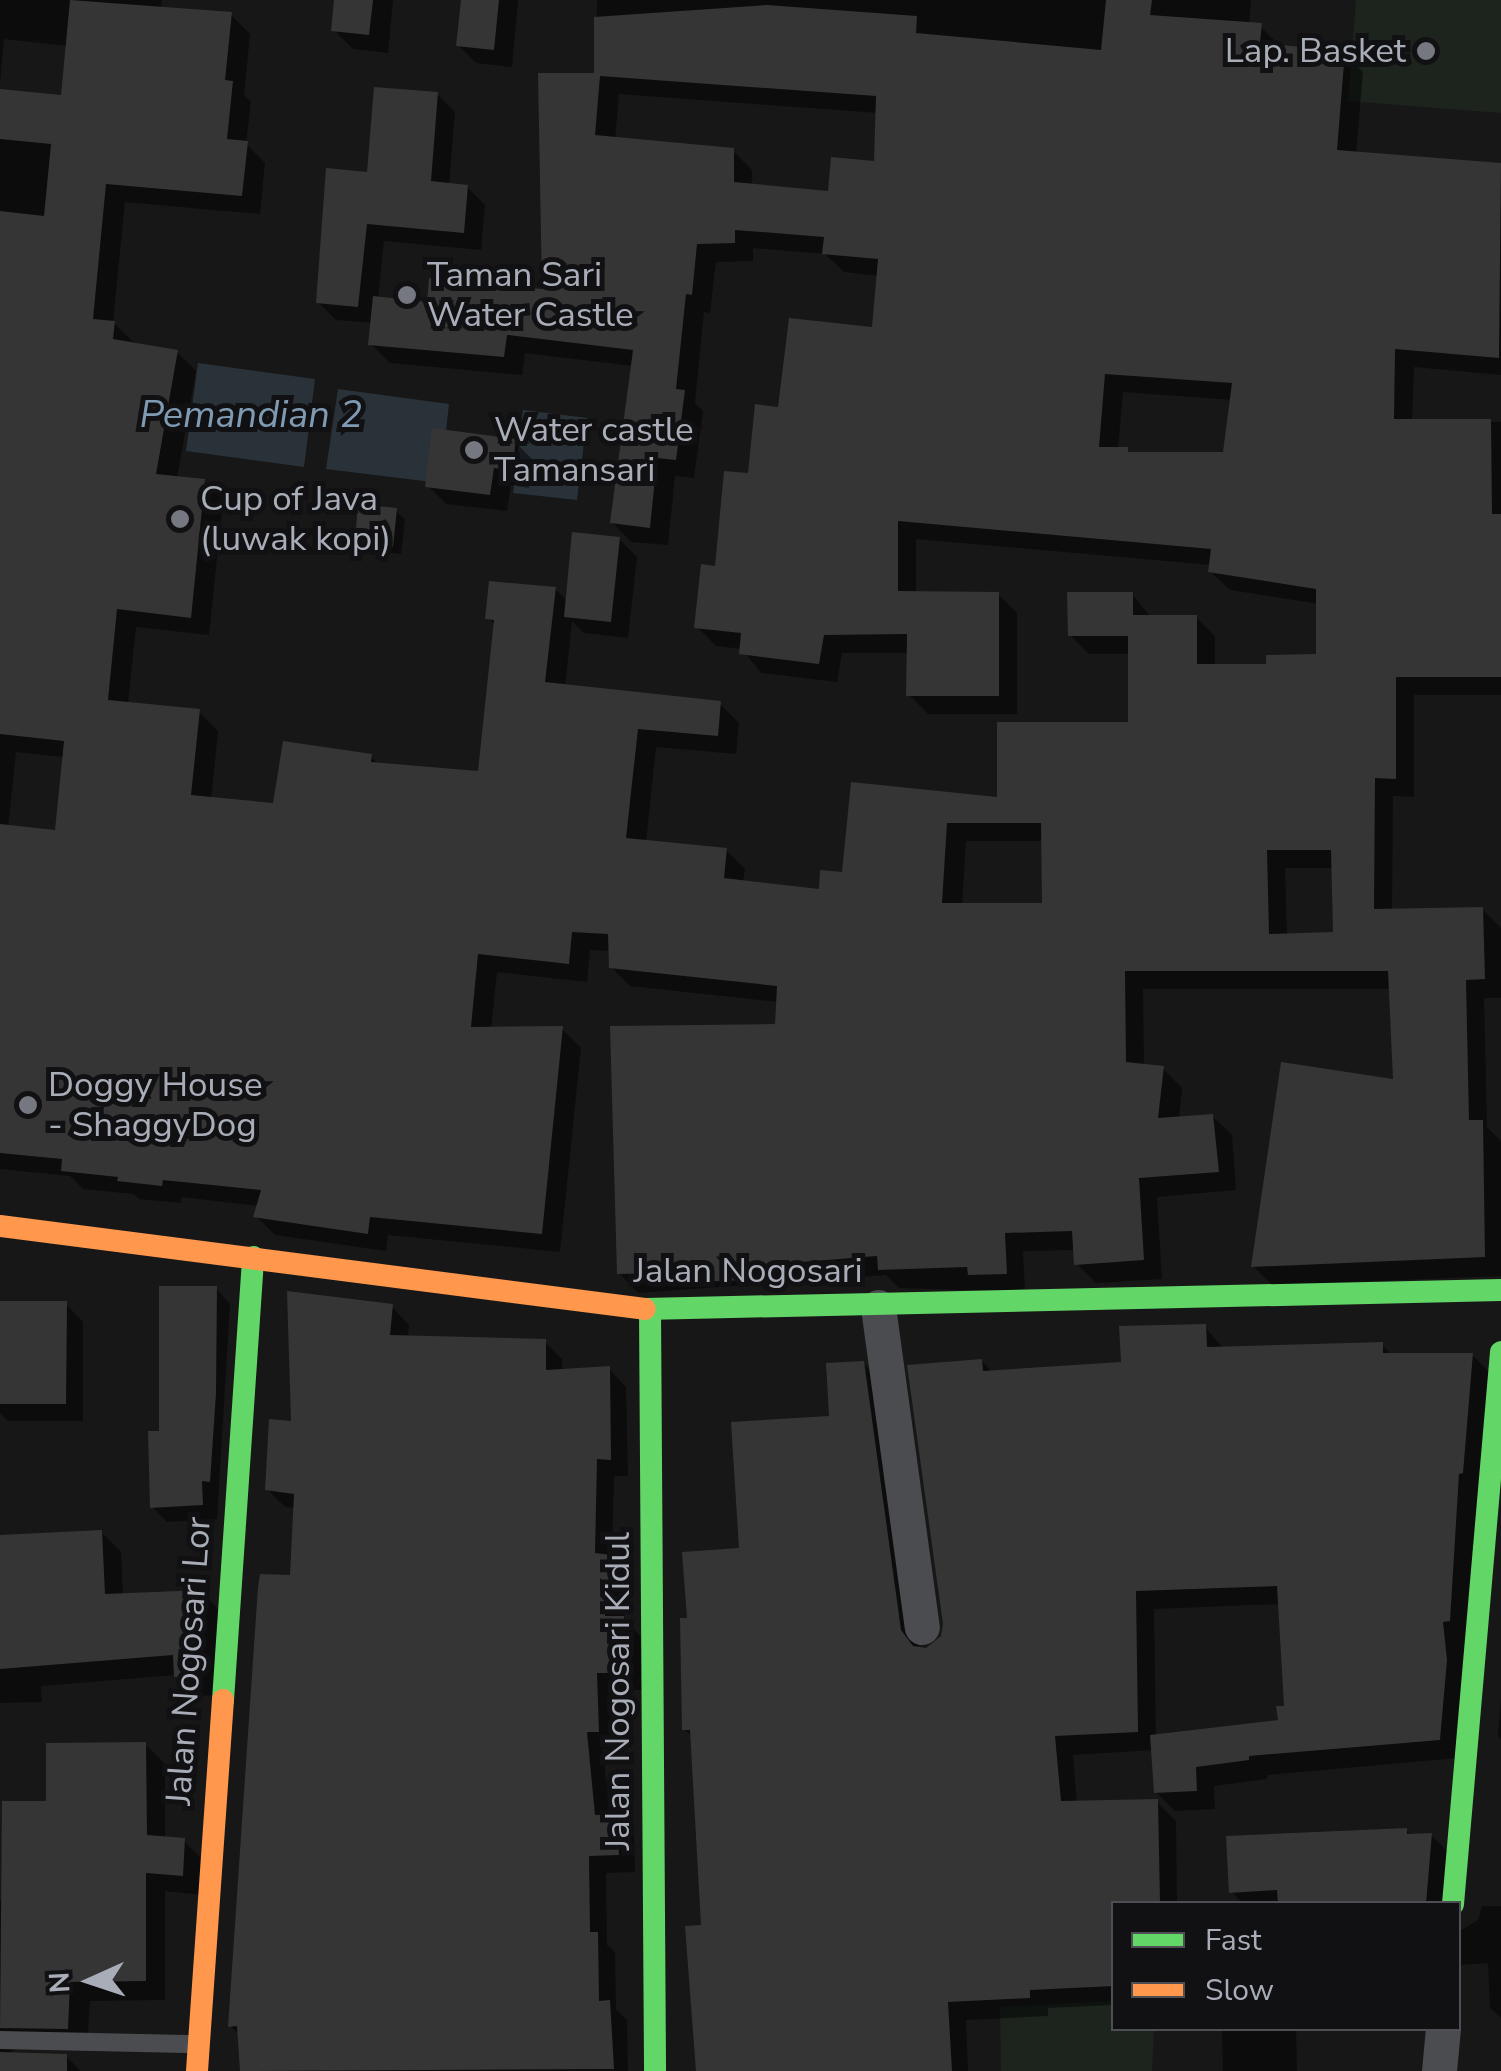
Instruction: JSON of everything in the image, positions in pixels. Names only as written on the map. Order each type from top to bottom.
[{"type":"street","name":"Jalan Nogosari","points":[[0,1226],[650,1310],[1501,1290]]},
{"type":"street","name":"Jalan Nogosari Lor","points":[[197,2071],[253,1257]]},
{"type":"street","points":[[878,1307],[922,1627]]},
{"type":"street","name":"Jalan Nogosari Kidul","points":[[650,1310],[655,2071]]},
{"type":"street","points":[[1454,1901],[1501,1352]]},
{"type":"street","points":[[1439,2071],[1443,2031]]},
{"type":"lane","points":[[0,2040],[198,2044]]},
{"type":"shaded area","name":"Lap. Basket","points":[[1356,0],[1501,0],[1501,113],[1348,101]]},
{"type":"shaded area","points":[[1111,2001],[1111,2031],[1154,2031],[1152,2071],[1001,2071],[1000,2007]]},
{"type":"water","name":"Pemandian 2","points":[[198,363],[315,379],[304,467],[186,451]]},
{"type":"water","name":"Pemandian 2","points":[[338,389],[449,404],[440,483],[326,469]]},
{"type":"water","points":[[523,410],[587,418],[577,500],[513,493]]},
{"type":"building","points":[[70,0],[232,12],[225,80],[233,81],[227,139],[248,141],[242,196],[106,184],[93,319],[115,321],[113,339],[178,350],[156,474],[205,479],[191,618],[117,609],[108,700],[200,709],[191,795],[273,803],[283,741],[372,754],[371,762],[478,771],[494,620],[485,619],[489,581],[556,587],[545,682],[721,701],[718,736],[638,729],[626,838],[727,848],[724,878],[819,889],[820,870],[842,872],[851,782],[997,797],[997,722],[1128,722],[1128,636],[1068,636],[1067,592],[1133,592],[1133,615],[1197,615],[1197,664],[1266,664],[1266,655],[1316,654],[1316,589],[1208,572],[1211,549],[898,521],[898,591],[999,592],[999,696],[906,696],[907,634],[824,635],[819,664],[739,654],[741,633],[694,628],[701,564],[715,566],[724,471],[748,473],[755,404],[778,407],[789,318],[872,327],[878,259],[822,254],[824,237],[735,230],[735,243],[697,244],[692,295],[686,294],[676,389],[685,390],[676,460],[657,458],[650,528],[610,523],[633,350],[507,335],[504,357],[368,345],[373,296],[427,302],[429,278],[542,289],[538,73],[594,73],[594,17],[767,5],[917,16],[916,33],[1101,50],[1106,0],[1152,0],[1150,15],[1262,23],[1260,43],[1345,51],[1337,150],[1501,163],[1499,358],[1395,349],[1394,419],[1491,419],[1492,514],[1501,514],[1501,677],[1396,677],[1396,779],[1375,778],[1374,909],[1483,907],[1485,979],[1466,980],[1469,1120],[1483,1120],[1485,1257],[1251,1267],[1281,1062],[1393,1079],[1388,971],[1125,971],[1126,1062],[1164,1066],[1158,1118],[1213,1114],[1219,1172],[1139,1178],[1144,1260],[1074,1265],[1072,1231],[1005,1233],[1007,1274],[968,1275],[967,1267],[878,1270],[877,1256],[751,1266],[751,1280],[689,1282],[688,1273],[617,1274],[610,1026],[775,1024],[777,986],[609,968],[608,934],[572,932],[569,964],[478,954],[471,1027],[563,1026],[542,1234],[370,1217],[368,1234],[253,1217],[261,1190],[163,1180],[162,1186],[117,1181],[118,1177],[61,1171],[62,1159],[0,1153],[0,824],[55,830],[64,741],[0,734],[0,211],[44,216],[51,144],[0,139],[0,89],[61,95]],"holes":[[[600,76],[876,96],[874,161],[831,157],[828,191],[734,182],[734,148],[595,135]],[[1105,374],[1232,383],[1223,452],[1128,452],[1128,447],[1099,447]],[[947,823],[1041,823],[1042,903],[942,903]],[[1267,850],[1331,850],[1333,932],[1269,934]]]},
{"type":"building","points":[[334,0],[373,0],[369,35],[331,31]]},
{"type":"building","points":[[461,0],[499,0],[494,50],[456,46]]},
{"type":"building","points":[[374,87],[438,92],[431,181],[468,185],[464,233],[367,224],[358,307],[316,303],[326,168],[367,172]]},
{"type":"building","points":[[432,428],[516,439],[512,471],[494,468],[490,495],[425,487]]},
{"type":"building","points":[[358,504],[397,508],[393,547],[355,542]]},
{"type":"building","points":[[572,532],[620,537],[611,622],[564,617]]},
{"type":"building","points":[[159,1286],[217,1286],[216,1393],[210,1482],[202,1481],[203,1505],[150,1508],[148,1431],[159,1431]]},
{"type":"building","points":[[287,1291],[393,1304],[390,1335],[546,1339],[546,1370],[610,1366],[611,1460],[597,1459],[595,1553],[612,1555],[605,1616],[624,1616],[625,1673],[597,1673],[599,1732],[587,1732],[595,1815],[617,1814],[619,1855],[589,1856],[590,1932],[598,1932],[599,2001],[610,2000],[614,2069],[240,2071],[237,2026],[228,2027],[258,1587],[260,1574],[290,1575],[294,1494],[265,1490],[269,1419],[291,1421]]},
{"type":"building","points":[[0,1301],[67,1301],[66,1404],[0,1404]]},
{"type":"building","points":[[1206,1324],[1207,1347],[1383,1342],[1383,1353],[1473,1353],[1463,1473],[1459,1474],[1450,1621],[1443,1622],[1447,1660],[1440,1740],[1249,1756],[1249,1760],[1196,1767],[1197,1791],[1154,1793],[1150,1735],[1278,1720],[1276,1706],[1284,1706],[1277,1586],[1136,1591],[1138,1732],[1055,1736],[1061,1801],[1158,1799],[1160,1901],[1111,1901],[1111,1986],[1030,1990],[1030,1998],[948,2002],[952,2071],[696,2071],[685,1926],[701,1925],[690,1730],[682,1730],[680,1618],[687,1618],[682,1552],[739,1548],[731,1422],[829,1416],[826,1363],[864,1361],[901,1630],[913,1646],[926,1648],[941,1636],[943,1624],[907,1365],[982,1359],[983,1371],[1121,1362],[1119,1326]]},
{"type":"building","points":[[102,1530],[105,1594],[203,1590],[197,1676],[174,1677],[173,1655],[0,1669],[0,1535]]},
{"type":"building","points":[[146,1742],[147,1835],[185,1838],[183,1876],[146,1873],[146,1981],[70,1982],[68,2029],[0,2028],[2,1801],[46,1801],[46,1743]]},
{"type":"building","points":[[1407,1828],[1407,1834],[1432,1833],[1426,1901],[1278,1901],[1277,1890],[1229,1893],[1226,1836]]},
{"type":"building","points":[[0,2052],[67,2054],[67,2071],[0,2071]]},
{"type":"traffic: fast","points":[[223,1700],[253,1257]]},
{"type":"traffic: fast","points":[[645,1309],[1501,1290]]},
{"type":"traffic: fast","points":[[650,1310],[655,2071]]},
{"type":"traffic: fast","points":[[1453,1901],[1501,1352]]},
{"type":"traffic: slow","points":[[0,1226],[645,1309]]},
{"type":"traffic: slow","points":[[197,2071],[223,1700]]},
{"type":"place","name":"Lap. Basket","points":[[1426,51]]},
{"type":"place","name":"Taman Sari Water Castle","points":[[407,295]]},
{"type":"place","name":"Water castle Tamansari","points":[[474,450]]},
{"type":"place","name":"Cup of Java (luwak kopi)","points":[[180,519]]},
{"type":"place","name":"Doggy House - ShaggyDog","points":[[28,1105]]}]
